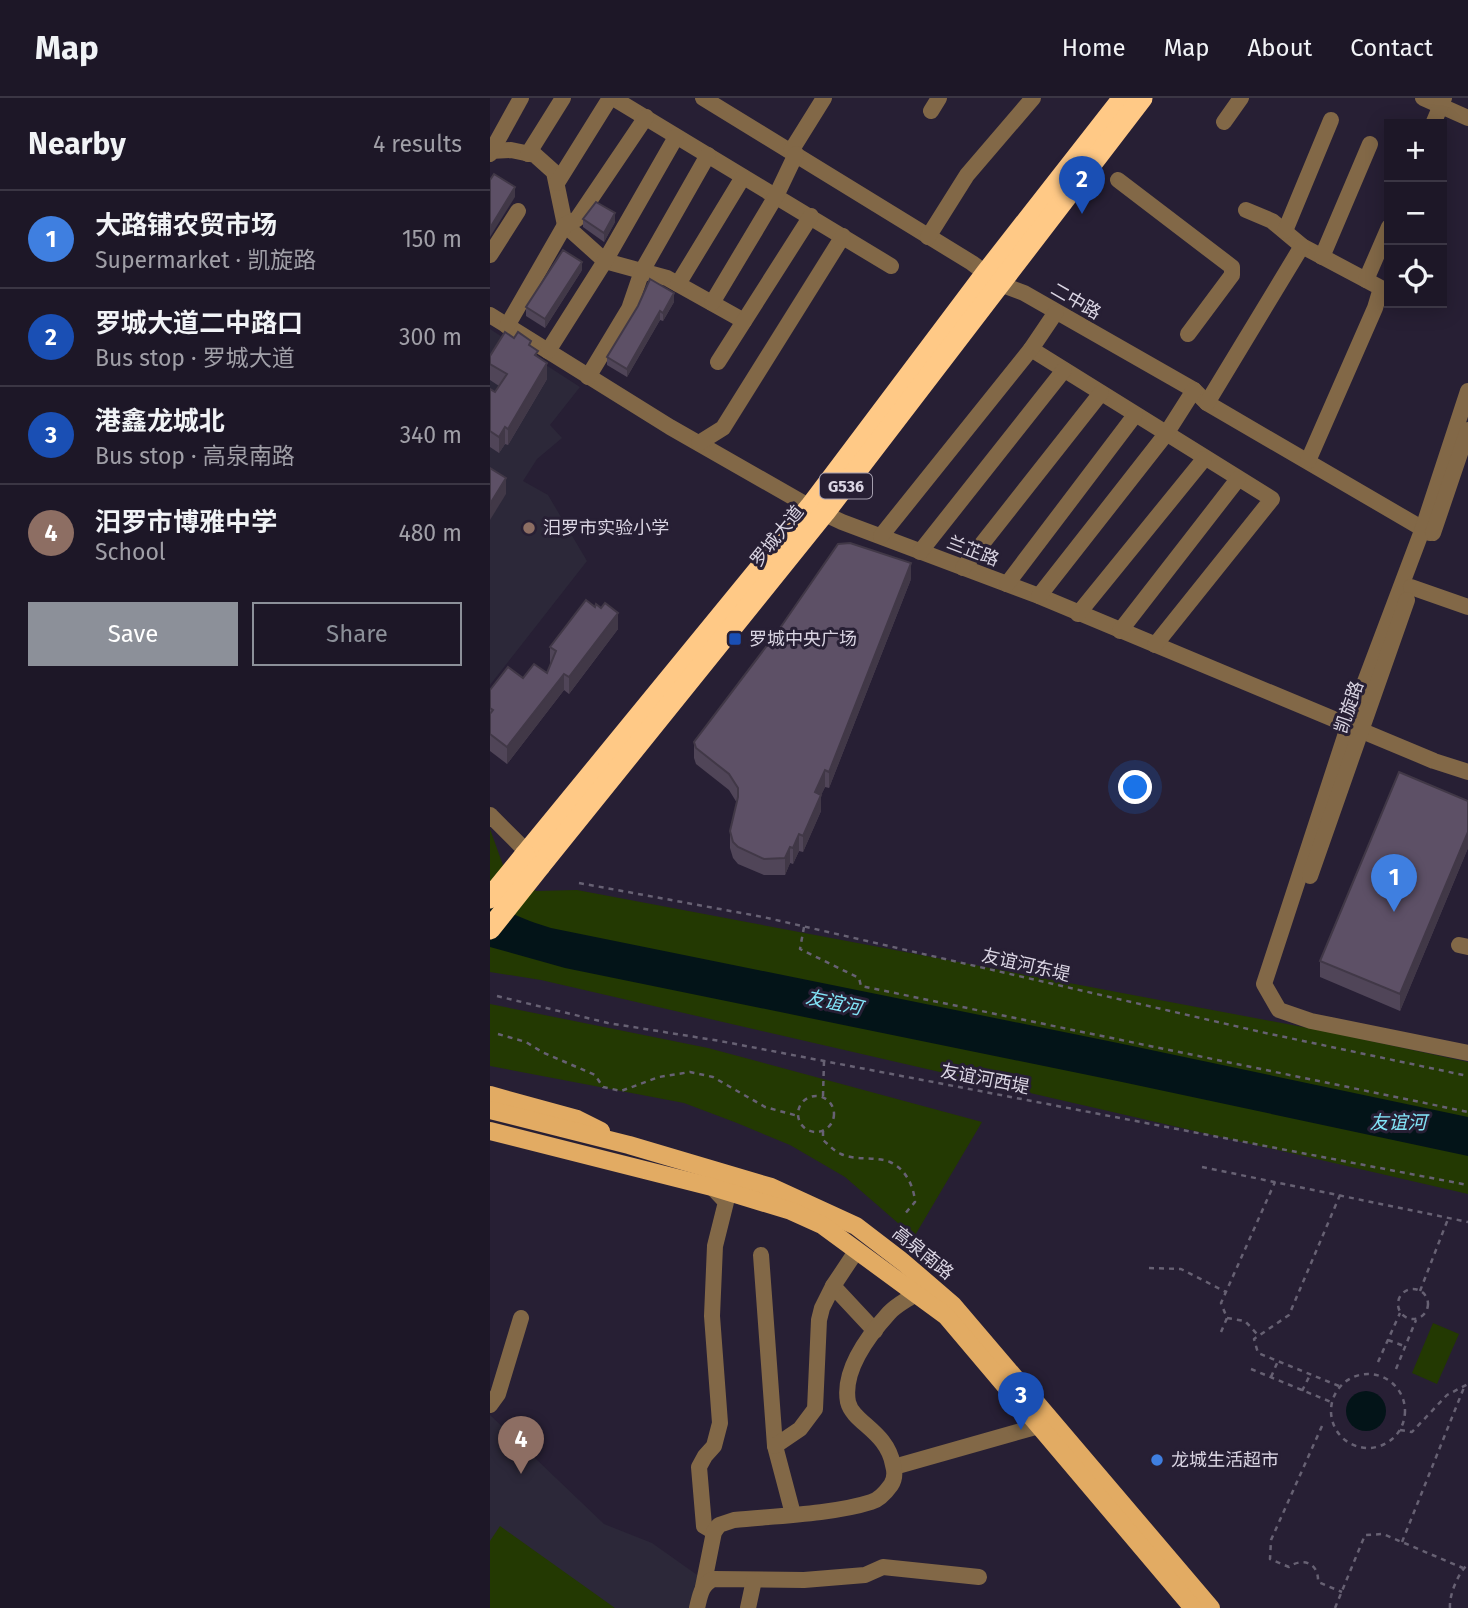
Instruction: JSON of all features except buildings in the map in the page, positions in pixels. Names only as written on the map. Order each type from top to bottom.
[{"type":"highway","name":"罗城大道","points":[[490,898],[530,858],[817,510],[993,279],[1123,98]]},
{"type":"highway","name":"罗城大道","points":[[993,279],[1142,98]]},
{"type":"highway","name":"罗城大道","points":[[490,929],[530,858]]},
{"type":"main road","points":[[490,1095],[578,1119],[629,1145]]},
{"type":"main road","name":"高泉南路","points":[[490,1110],[629,1145],[771,1187],[856,1226],[953,1305],[1211,1608]]},
{"type":"main road","name":"高泉南路","points":[[490,1131],[712,1187],[791,1211],[822,1225],[946,1316],[1193,1608]]},
{"type":"street","points":[[490,152],[521,98]]},
{"type":"street","points":[[528,154],[563,98]]},
{"type":"street","points":[[557,183],[611,98],[891,266]]},
{"type":"street","name":"二中路","points":[[703,98],[993,279],[1024,293],[1194,390],[1207,403],[1428,531]]},
{"type":"street","points":[[712,303],[776,196],[794,153],[824,98]]},
{"type":"street","points":[[928,237],[967,175],[1033,98]]},
{"type":"street","points":[[1224,122],[1241,98]]},
{"type":"street","points":[[1423,98],[1443,102],[1468,118]]},
{"type":"street","points":[[1435,119],[1443,102]]},
{"type":"street","points":[[507,326],[565,225],[578,219],[646,117]]},
{"type":"street","points":[[1285,231],[1331,120]]},
{"type":"street","points":[[548,351],[605,261],[676,137]]},
{"type":"street","points":[[1322,257],[1370,144]]},
{"type":"street","points":[[490,152],[511,150],[535,155],[554,173],[565,225],[605,261],[667,278],[744,321]]},
{"type":"street","points":[[588,377],[629,309],[642,271],[708,155]]},
{"type":"street","points":[[678,284],[743,177]]},
{"type":"street","points":[[1118,180],[1232,267],[1232,275],[1188,334]]},
{"type":"street","points":[[1247,210],[1272,221],[1302,246],[1381,288],[1308,461]]},
{"type":"street","points":[[490,255],[518,211]]},
{"type":"street","points":[[718,362],[811,216]]},
{"type":"street","points":[[699,443],[723,428],[843,236]]},
{"type":"street","points":[[1366,280],[1384,239]]},
{"type":"street","points":[[1207,403],[1302,246]]},
{"type":"street","points":[[881,536],[1031,349],[1056,312]]},
{"type":"street","name":"兰芷路","points":[[490,315],[699,443],[842,522],[1039,596],[1434,761],[1468,772]]},
{"type":"street","points":[[1031,349],[1272,499],[1155,645]]},
{"type":"street","points":[[920,552],[1064,370]]},
{"type":"street","points":[[1039,596],[1166,435],[1194,390]]},
{"type":"street","points":[[1355,726],[1428,531],[1468,391]]},
{"type":"street","points":[[962,568],[1101,393]]},
{"type":"street","points":[[1007,584],[1135,415]]},
{"type":"street","name":"凯旋路","points":[[1468,430],[1428,531],[1411,587],[1355,726],[1270,998],[1279,1010],[1311,1021],[1468,1053]]},
{"type":"street","points":[[1078,614],[1205,459]]},
{"type":"street","points":[[1120,631],[1238,479]]},
{"type":"street","points":[[1411,587],[1468,607]]},
{"type":"street","points":[[490,815],[530,858]]},
{"type":"street","points":[[712,1187],[726,1202],[715,1246],[712,1316],[720,1423],[714,1446],[699,1467],[704,1527],[714,1532]]},
{"type":"street","points":[[775,1446],[800,1429],[815,1409],[819,1320],[822,1308],[857,1250]]},
{"type":"street","points":[[761,1255],[775,1446],[793,1514]]},
{"type":"street","points":[[833,1286],[875,1331]]},
{"type":"street","points":[[697,1608],[714,1532],[719,1525],[734,1520],[873,1502],[886,1492],[894,1480],[894,1467],[888,1447],[849,1406],[851,1371],[862,1348],[890,1311],[915,1294]]},
{"type":"street","points":[[490,1405],[498,1394],[521,1318]]},
{"type":"street","points":[[894,1467],[1039,1426]]},
{"type":"street","points":[[702,1587],[714,1579],[804,1580],[865,1575],[883,1566],[979,1577]]},
{"type":"street","points":[[748,1608],[754,1580]]},
{"type":"path","name":"友谊河东堤","points":[[579,883],[804,927],[1468,1076]]},
{"type":"path","points":[[804,927],[800,949],[859,978],[861,986],[1468,1112]]},
{"type":"path","name":"友谊河西堤","points":[[497,996],[608,1023],[824,1061],[1468,1185]]},
{"type":"path","points":[[498,1034],[526,1042],[542,1052],[595,1075],[603,1087],[621,1091],[659,1077],[690,1072],[712,1077],[765,1107],[798,1116],[812,1132],[828,1128],[835,1117],[832,1105],[823,1096],[806,1099],[801,1104],[798,1116]]},
{"type":"path","points":[[823,1096],[824,1061]]},
{"type":"path","points":[[823,1131],[823,1140],[838,1153],[853,1158],[890,1162],[907,1177],[914,1189],[915,1202],[903,1216]]},
{"type":"path","points":[[1202,1167],[1468,1222]]},
{"type":"path","points":[[1221,1332],[1227,1318],[1221,1303],[1275,1182]]},
{"type":"path","points":[[1339,1386],[1258,1353],[1254,1339],[1289,1315],[1340,1195]]},
{"type":"path","points":[[1420,1291],[1449,1218]]},
{"type":"path","points":[[1149,1268],[1181,1269],[1226,1292]]},
{"type":"path","points":[[1396,1369],[1416,1319],[1425,1313],[1427,1308],[1426,1298],[1420,1291],[1410,1289],[1401,1294],[1397,1303],[1400,1313],[1407,1319],[1416,1319]]},
{"type":"path","points":[[1378,1362],[1400,1313]]},
{"type":"path","points":[[1227,1318],[1245,1321],[1258,1335]]},
{"type":"path","points":[[1388,1340],[1404,1346]]},
{"type":"path","points":[[1271,1377],[1278,1361]]},
{"type":"path","points":[[1251,1369],[1331,1402]]},
{"type":"path","points":[[1302,1391],[1310,1374]]},
{"type":"path","points":[[1374,1374],[1386,1378],[1396,1386],[1405,1409],[1404,1422],[1389,1442],[1377,1448],[1352,1446],[1334,1429],[1330,1416],[1331,1402],[1339,1386],[1349,1378],[1374,1374]]},
{"type":"path","points":[[1400,1430],[1412,1432],[1447,1395],[1467,1384]]},
{"type":"path","points":[[1402,1542],[1467,1384]]},
{"type":"path","points":[[1322,1426],[1271,1541],[1270,1559],[1289,1567],[1299,1562],[1310,1563],[1317,1571],[1318,1582],[1342,1592]]},
{"type":"path","points":[[1335,1608],[1365,1535],[1383,1534],[1463,1568]]},
{"type":"path","points":[[1450,1608],[1450,1601],[1463,1568],[1468,1564]]},
{"type":"shaded area","name":"汨罗市实验小学","points":[[490,329],[580,387],[550,425],[562,438],[537,459],[523,481],[548,495],[587,561],[490,685]]},
{"type":"shaded area","points":[[490,1415],[604,1524],[652,1543],[700,1577],[691,1608],[490,1608]]},
{"type":"green space","points":[[490,829],[504,868],[517,880],[536,891],[577,890],[1329,1032],[1468,1062],[1468,1194],[541,980],[490,972]]},
{"type":"green space","points":[[490,1004],[708,1048],[982,1122],[914,1237],[845,1177],[790,1145],[737,1123],[684,1103],[490,1066]]},
{"type":"green space","points":[[1433,1323],[1459,1334],[1437,1384],[1412,1373]]},
{"type":"green space","points":[[500,1526],[615,1608],[490,1608],[490,1541]]},
{"type":"water","name":"友谊河","points":[[490,898],[511,913],[551,928],[1468,1117],[1468,1156],[565,968],[490,947]]},
{"type":"water","points":[[1366,1391],[1374,1392],[1380,1397],[1385,1403],[1385,1419],[1380,1425],[1374,1430],[1366,1431],[1358,1430],[1352,1425],[1347,1419],[1346,1411],[1347,1403],[1352,1397],[1358,1392]]},
{"type":"place","name":"罗城大道二中路口","points":[[1082,214]]},
{"type":"place","name":"汨罗市实验小学","points":[[529,528]]},
{"type":"place","name":"罗城中央广场","points":[[735,639]]},
{"type":"place","name":"大路铺农贸市场","points":[[1394,912]]},
{"type":"place","name":"港鑫龙城北","points":[[1021,1430]]},
{"type":"place","name":"龙城生活超市","points":[[1157,1460]]},
{"type":"place","name":"汨罗市博雅中学","points":[[521,1474]]}]
